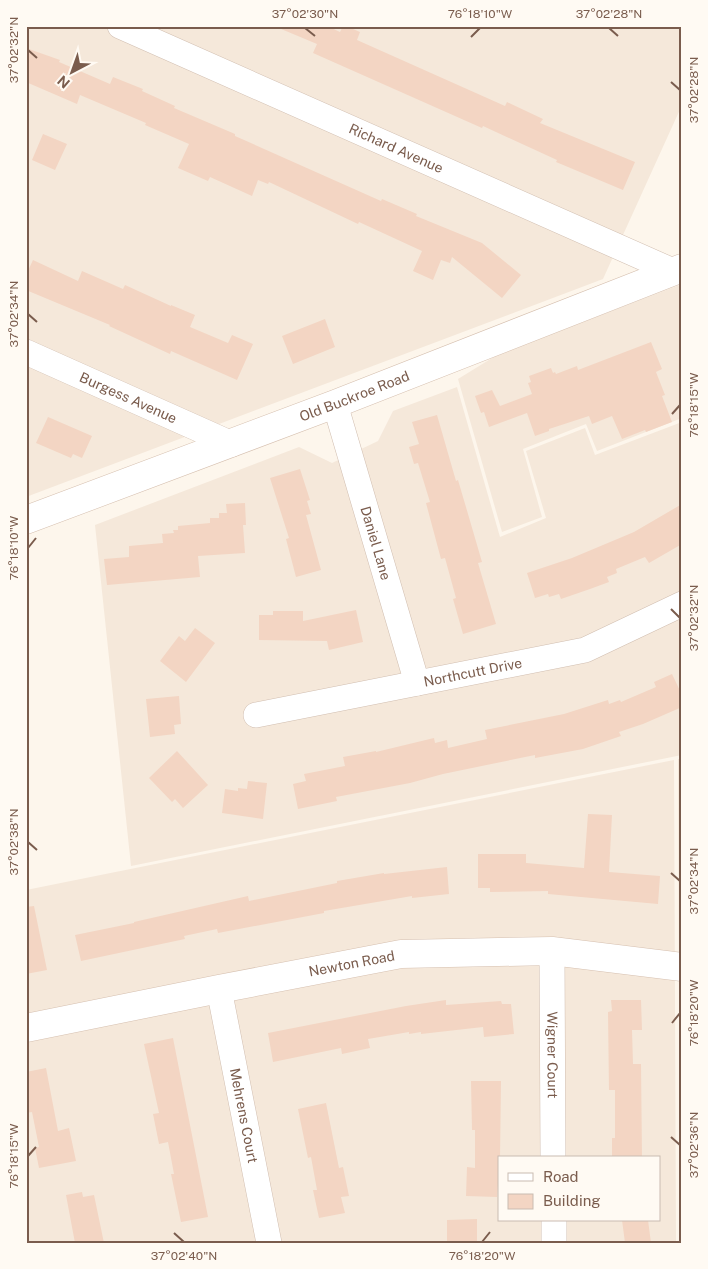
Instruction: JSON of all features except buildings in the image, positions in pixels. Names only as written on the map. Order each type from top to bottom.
[{"type":"main road","name":"Old Buckroe Road","points":[[26,520],[232,444],[677,269]]},
{"type":"main road","name":"Newton Road","points":[[26,1028],[401,954],[552,951],[682,967]]},
{"type":"street","name":"Richard Avenue","points":[[120,26],[677,269]]},
{"type":"street","name":"Burgess Avenue","points":[[26,352],[232,444]]},
{"type":"street","name":"Daniel Lane","points":[[335,404],[417,683]]},
{"type":"street","name":"Northcutt Drive","points":[[256,715],[585,650],[682,604]]},
{"type":"street","name":"Wigner Court","points":[[552,951],[553,1156]]},
{"type":"street","name":"Mehrens Court","points":[[219,989],[269,1243]]},
{"type":"street","points":[[554,1222],[554,1243]]},
{"type":"shaded area","points":[[26,26],[682,26],[682,105],[603,279],[26,497]]},
{"type":"shaded area","points":[[682,284],[682,418],[597,451],[586,424],[523,449],[542,517],[502,532],[458,379],[497,355]]},
{"type":"shaded area","points":[[457,387],[500,537],[546,518],[526,451],[585,428],[595,455],[682,422],[682,755],[131,866],[95,525],[299,447],[332,463],[378,441],[393,411]]},
{"type":"shaded area","points":[[678,759],[682,759],[682,1243],[680,1243]]},
{"type":"shaded area","points":[[674,760],[676,1243],[26,1243],[26,890]]}]
